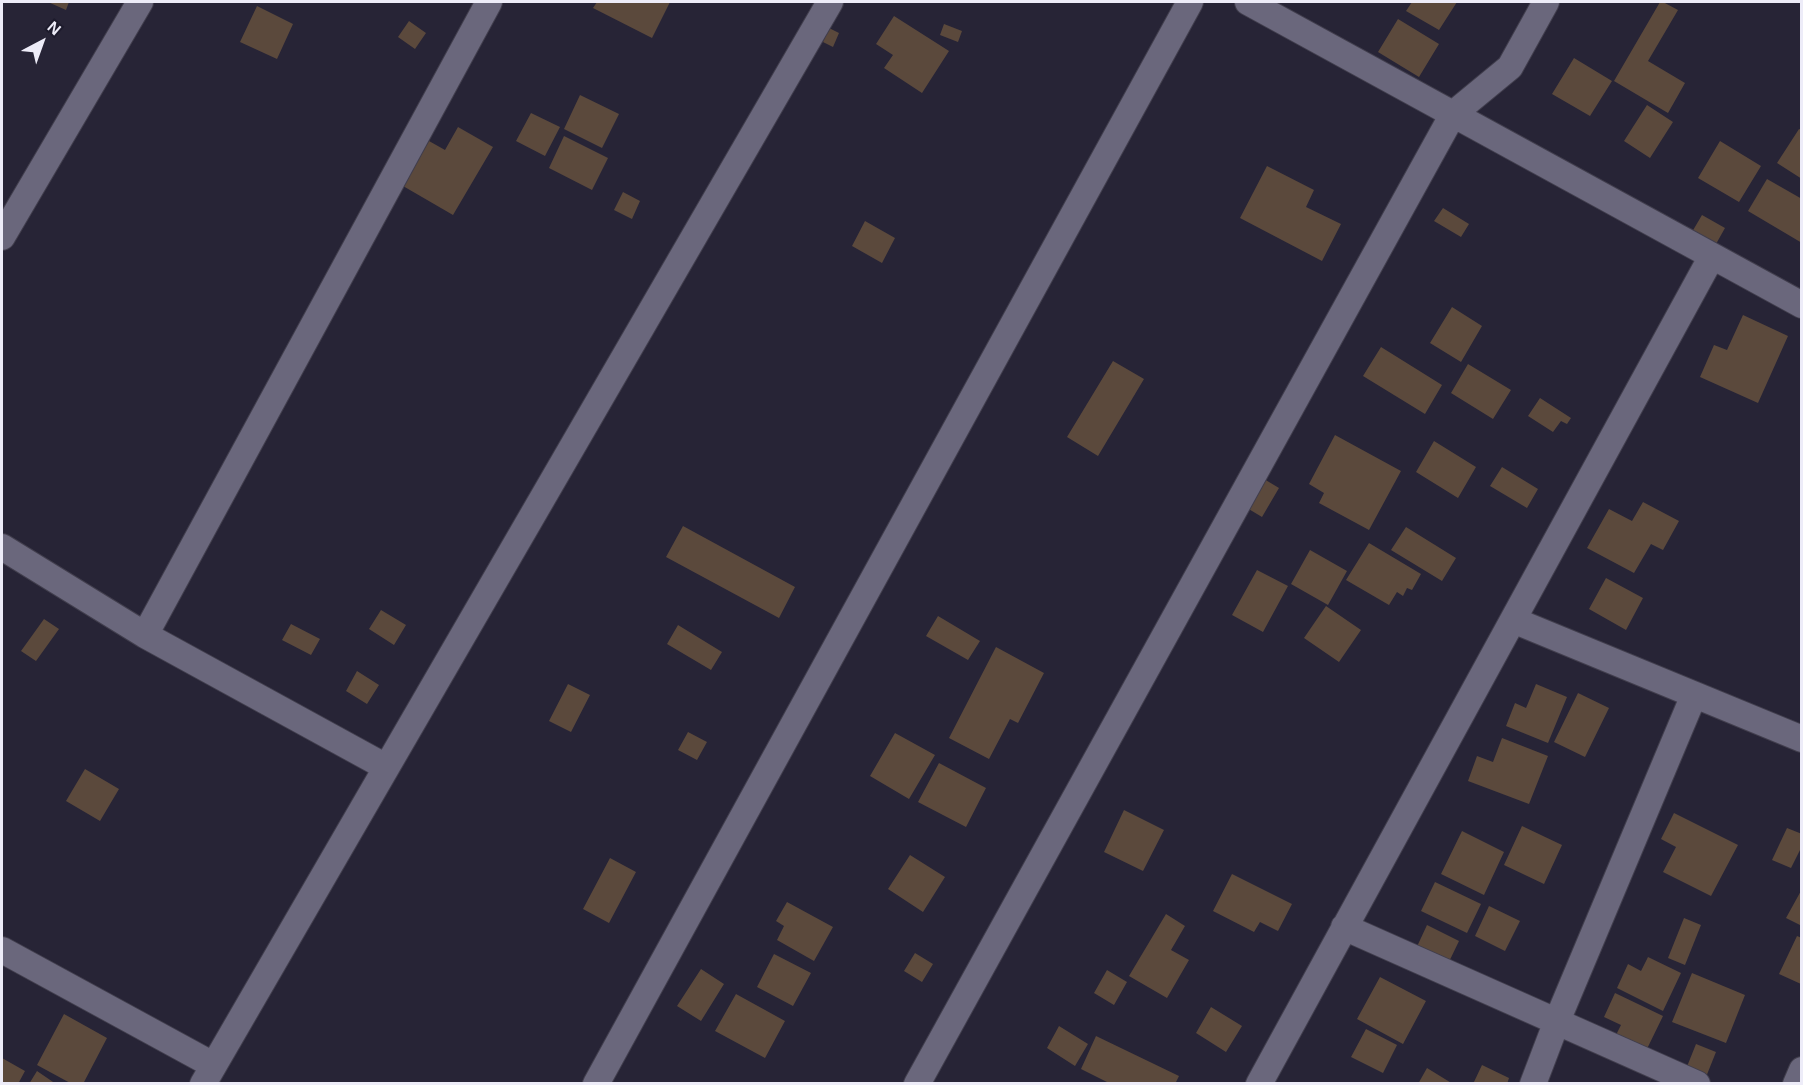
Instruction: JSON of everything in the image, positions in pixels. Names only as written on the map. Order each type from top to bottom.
[{"type":"street","points":[[2,237],[140,2]]},
{"type":"street","points":[[145,635],[489,2]]},
{"type":"street","points":[[2,950],[208,1074],[830,2]]},
{"type":"street","points":[[601,1082],[1190,2]]},
{"type":"street","points":[[1248,2],[1802,305]]},
{"type":"street","points":[[917,1083],[1453,114],[1510,67],[1546,2]]},
{"type":"street","points":[[1259,1083],[1712,256]]},
{"type":"street","points":[[2,547],[145,635],[386,767]]},
{"type":"street","points":[[1513,620],[1802,740]]},
{"type":"street","points":[[1533,1083],[1694,695]]},
{"type":"street","points":[[1344,927],[1697,1083]]},
{"type":"street","points":[[1796,1083],[1802,1070]]},
{"type":"building","points":[[48,2],[69,2],[66,10]]},
{"type":"building","points":[[597,2],[670,2],[652,38],[593,8]]},
{"type":"building","points":[[1412,2],[1457,2],[1439,30],[1406,11]]},
{"type":"building","points":[[1660,2],[1678,10],[1648,61],[1685,83],[1668,113],[1614,81]]},
{"type":"building","points":[[257,6],[293,24],[277,59],[240,42]]},
{"type":"building","points":[[894,16],[949,51],[922,93],[884,68],[893,55],[876,44]]},
{"type":"building","points":[[1398,19],[1439,44],[1419,77],[1378,52]]},
{"type":"building","points":[[409,21],[426,33],[415,49],[398,37]]},
{"type":"building","points":[[944,24],[962,31],[958,42],[940,35]]},
{"type":"building","points":[[829,28],[839,33],[833,47],[823,42]]},
{"type":"building","points":[[1574,58],[1612,81],[1590,116],[1552,94]]},
{"type":"building","points":[[580,95],[619,114],[602,148],[564,129]]},
{"type":"building","points":[[1647,105],[1673,122],[1650,158],[1624,141]]},
{"type":"building","points":[[531,113],[560,127],[545,156],[516,141]]},
{"type":"building","points":[[458,127],[493,147],[453,215],[403,186],[429,141],[445,150]]},
{"type":"building","points":[[1799,129],[1802,130],[1802,179],[1777,163]]},
{"type":"building","points":[[564,136],[608,158],[592,190],[549,168]]},
{"type":"building","points":[[1720,141],[1761,166],[1739,202],[1698,178]]},
{"type":"building","points":[[1267,166],[1314,190],[1306,207],[1341,224],[1322,261],[1240,218]]},
{"type":"building","points":[[1767,179],[1802,199],[1802,243],[1748,211]]},
{"type":"building","points":[[623,192],[640,201],[632,219],[614,210]]},
{"type":"building","points":[[1443,208],[1469,224],[1461,237],[1434,221]]},
{"type":"building","points":[[1702,215],[1725,228],[1716,244],[1692,232]]},
{"type":"building","points":[[865,221],[895,238],[882,263],[852,246]]},
{"type":"building","points":[[1452,307],[1482,326],[1461,362],[1430,343]]},
{"type":"building","points":[[1743,315],[1788,336],[1758,403],[1700,377],[1714,345],[1727,350]]},
{"type":"building","points":[[1381,347],[1442,385],[1425,414],[1363,376]]},
{"type":"building","points":[[1113,361],[1144,379],[1098,456],[1067,437]]},
{"type":"building","points":[[1468,364],[1511,390],[1493,419],[1451,393]]},
{"type":"building","points":[[1540,398],[1571,418],[1567,424],[1561,421],[1553,432],[1528,416]]},
{"type":"building","points":[[1335,435],[1401,471],[1369,530],[1319,503],[1324,493],[1309,484]]},
{"type":"building","points":[[1434,441],[1476,467],[1458,498],[1416,472]]},
{"type":"building","points":[[1502,467],[1538,489],[1527,508],[1490,486]]},
{"type":"building","points":[[1259,476],[1279,488],[1262,517],[1242,505]]},
{"type":"building","points":[[1643,502],[1679,521],[1663,550],[1651,544],[1634,573],[1587,548],[1609,509],[1632,521]]},
{"type":"building","points":[[683,526],[795,587],[779,618],[666,557]]},
{"type":"building","points":[[1406,527],[1456,558],[1442,581],[1391,550]]},
{"type":"building","points":[[1369,543],[1421,574],[1412,590],[1407,588],[1403,596],[1397,592],[1389,605],[1346,580]]},
{"type":"building","points":[[1310,550],[1347,571],[1328,605],[1291,584]]},
{"type":"building","points":[[1257,570],[1288,586],[1263,632],[1232,615]]},
{"type":"building","points":[[1606,578],[1643,598],[1626,630],[1589,609]]},
{"type":"building","points":[[1326,606],[1361,630],[1339,662],[1304,638]]},
{"type":"building","points":[[381,610],[406,625],[394,645],[369,629]]},
{"type":"building","points":[[938,616],[980,641],[968,660],[926,636]]},
{"type":"building","points":[[44,619],[59,629],[36,661],[21,651]]},
{"type":"building","points":[[291,624],[320,639],[311,655],[282,640]]},
{"type":"building","points":[[678,625],[722,652],[711,670],[667,644]]},
{"type":"building","points":[[996,647],[1044,673],[1018,723],[1010,719],[989,759],[949,738]]},
{"type":"building","points":[[357,671],[379,685],[367,704],[346,691]]},
{"type":"building","points":[[568,684],[590,695],[571,732],[549,721]]},
{"type":"building","points":[[1536,684],[1567,697],[1548,743],[1506,726],[1515,703],[1526,708]]},
{"type":"building","points":[[1578,693],[1609,708],[1585,757],[1554,742]]},
{"type":"building","points":[[688,732],[707,742],[697,760],[678,750]]},
{"type":"building","points":[[895,733],[935,755],[909,799],[870,776]]},
{"type":"building","points":[[1502,738],[1548,756],[1529,804],[1468,781],[1477,756],[1493,762]]},
{"type":"building","points":[[939,763],[986,788],[966,827],[918,802]]},
{"type":"building","points":[[85,769],[119,789],[100,821],[66,801]]},
{"type":"building","points":[[1124,810],[1164,830],[1143,871],[1104,852]]},
{"type":"building","points":[[1674,813],[1738,845],[1711,896],[1663,872],[1676,847],[1661,839]]},
{"type":"building","points":[[1522,826],[1562,845],[1544,884],[1504,865]]},
{"type":"building","points":[[1787,828],[1802,834],[1802,846],[1791,868],[1772,860]]},
{"type":"building","points":[[1462,831],[1504,852],[1484,895],[1441,874]]},
{"type":"building","points":[[910,855],[945,877],[923,912],[888,889]]},
{"type":"building","points":[[610,858],[636,872],[609,923],[583,909]]},
{"type":"building","points":[[1232,874],[1292,904],[1278,931],[1260,922],[1254,932],[1213,911]]},
{"type":"building","points":[[1435,882],[1481,904],[1467,933],[1421,911]]},
{"type":"building","points":[[1802,889],[1802,926],[1786,918]]},
{"type":"building","points":[[787,902],[833,927],[814,961],[777,940],[784,926],[776,921]]},
{"type":"building","points":[[1489,906],[1520,921],[1505,951],[1475,936]]},
{"type":"building","points":[[1166,914],[1185,926],[1171,950],[1189,960],[1167,998],[1129,976]]},
{"type":"building","points":[[1684,918],[1701,925],[1685,965],[1668,958]]},
{"type":"building","points":[[1427,925],[1459,941],[1446,968],[1414,953]]},
{"type":"building","points":[[1797,936],[1802,938],[1801,984],[1779,974]]},
{"type":"building","points":[[915,953],[933,964],[922,982],[904,971]]},
{"type":"building","points":[[774,954],[811,973],[793,1006],[757,987]]},
{"type":"building","points":[[1648,957],[1681,973],[1663,1011],[1617,988],[1628,964],[1641,971]]},
{"type":"building","points":[[701,969],[724,984],[701,1021],[677,1006]]},
{"type":"building","points":[[1107,970],[1127,982],[1114,1005],[1094,993]]},
{"type":"building","points":[[1692,973],[1745,995],[1726,1043],[1672,1022]]},
{"type":"building","points":[[1380,977],[1426,1001],[1403,1044],[1357,1019]]},
{"type":"building","points":[[1615,993],[1663,1016],[1644,1055],[1613,1041],[1621,1025],[1604,1017]]},
{"type":"building","points":[[736,994],[785,1021],[765,1058],[715,1031]]},
{"type":"building","points":[[1211,1007],[1242,1026],[1226,1052],[1196,1033]]},
{"type":"building","points":[[64,1014],[107,1038],[83,1084],[72,1084],[37,1065]]},
{"type":"building","points":[[1059,1026],[1088,1044],[1075,1066],[1047,1048]]},
{"type":"building","points":[[1366,1029],[1397,1045],[1383,1073],[1351,1057]]},
{"type":"building","points":[[1096,1036],[1179,1076],[1175,1084],[1111,1084],[1081,1069]]},
{"type":"building","points":[[1696,1044],[1716,1052],[1706,1077],[1686,1069]]},
{"type":"building","points":[[2,1058],[25,1071],[18,1084],[2,1084]]},
{"type":"building","points":[[1482,1065],[1509,1078],[1507,1084],[1473,1084]]},
{"type":"building","points":[[1427,1068],[1453,1084],[1418,1084]]},
{"type":"building","points":[[37,1071],[56,1084],[29,1084]]}]
